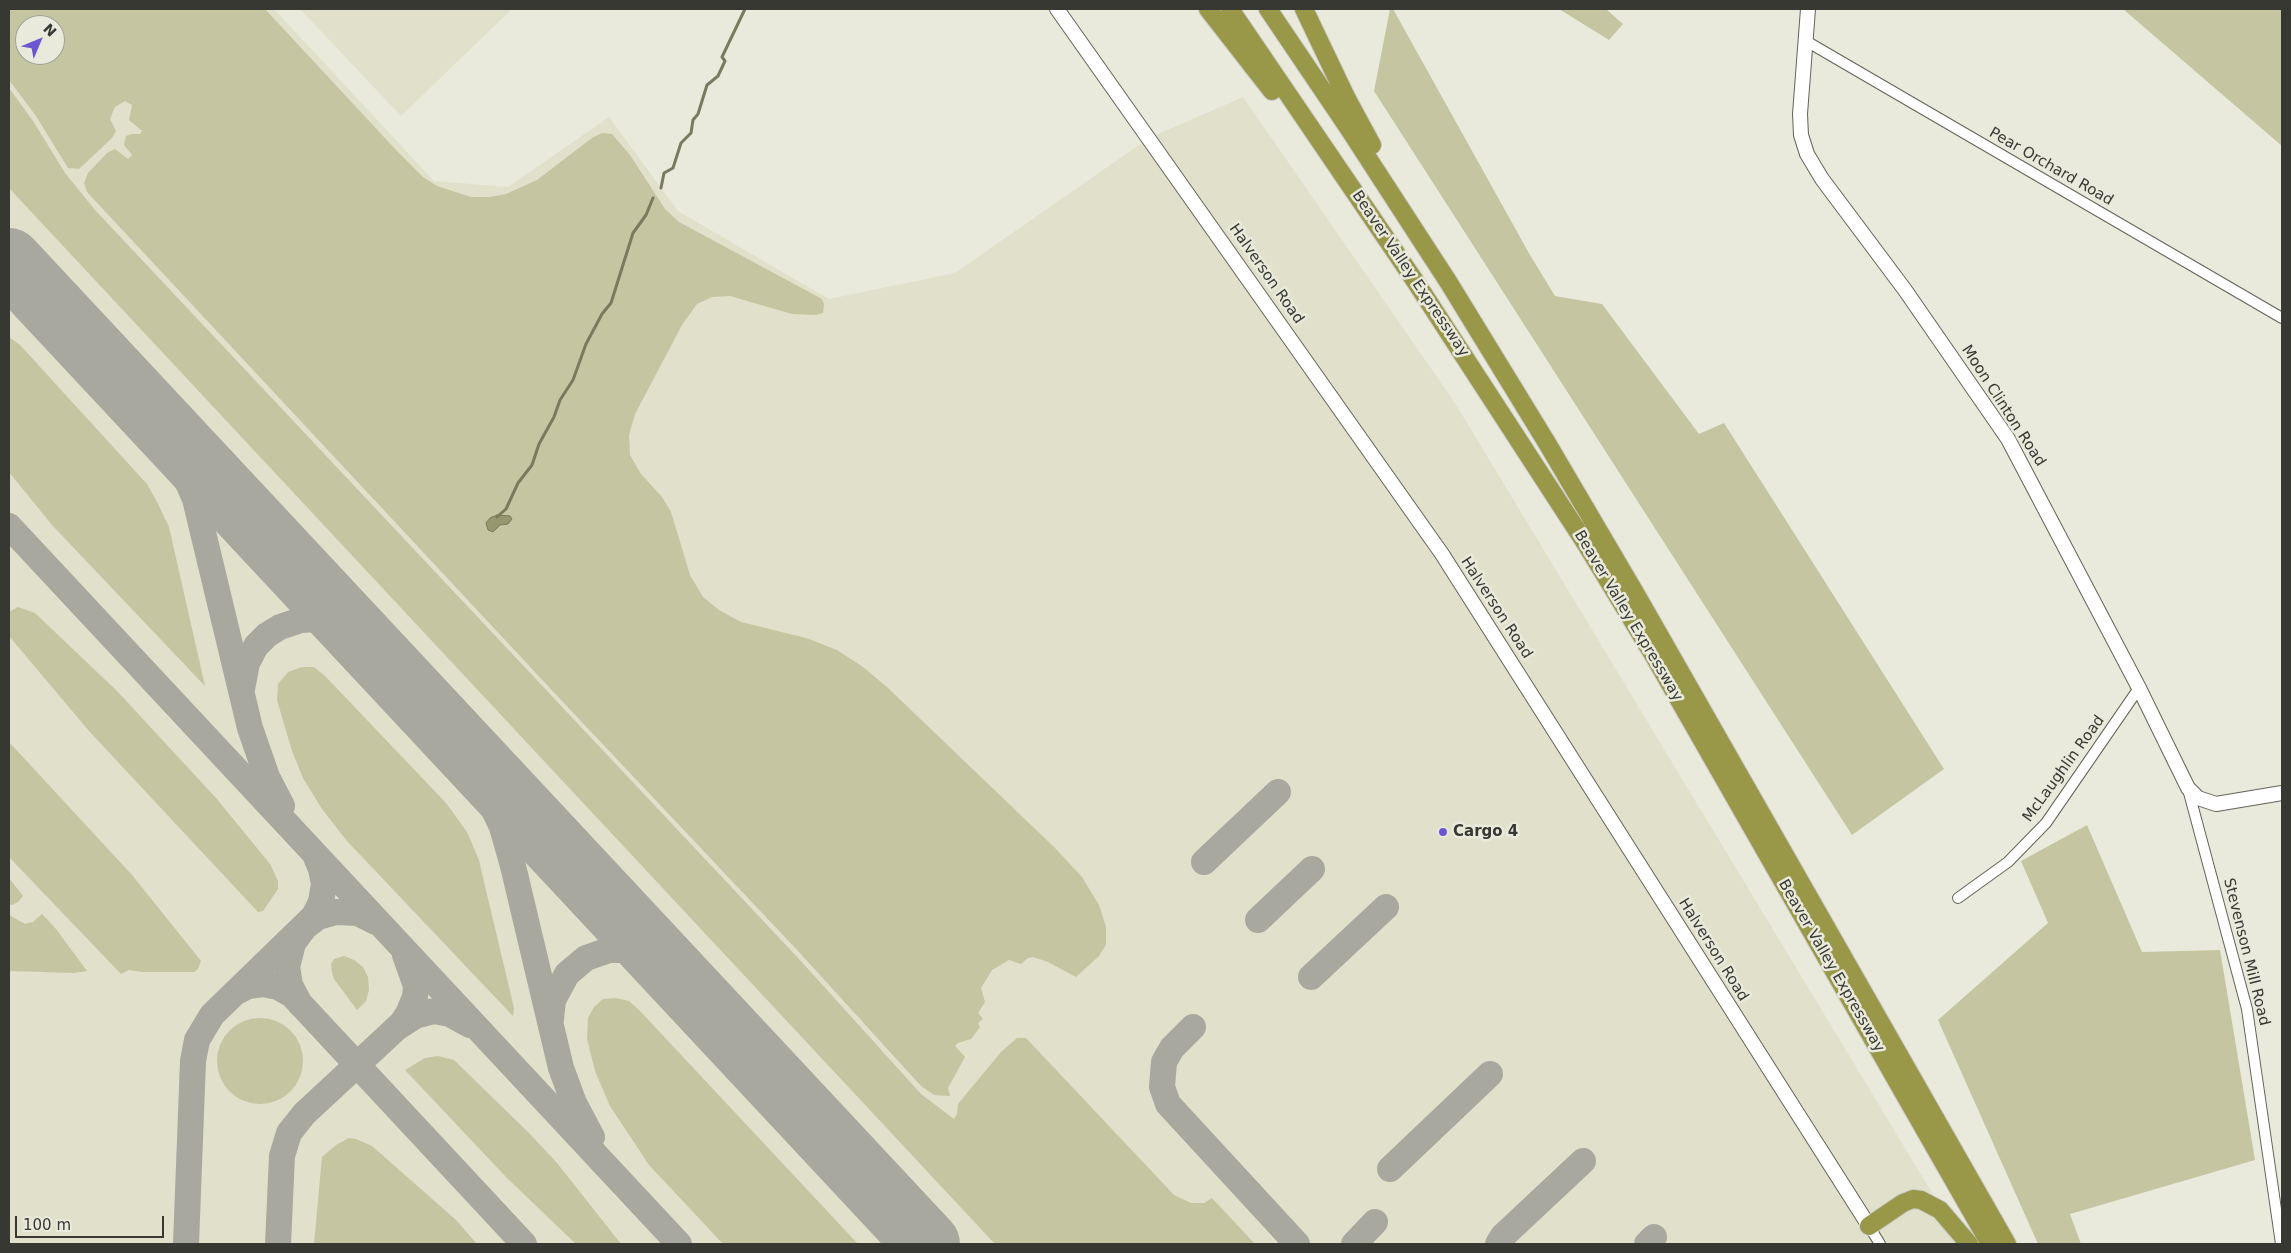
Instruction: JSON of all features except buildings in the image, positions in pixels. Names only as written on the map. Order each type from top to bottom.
[{"type":"highway","points":[[1208,9],[1254,66],[1445,327]]},
{"type":"highway","name":"Beaver Valley Expressway","points":[[1230,9],[1445,327],[1586,544],[1654,656],[1990,1244]]},
{"type":"highway","name":"Beaver Valley Expressway","points":[[1268,9],[1449,283],[1637,596],[2007,1244]]},
{"type":"highway","points":[[1304,9],[1346,97],[1449,283]]},
{"type":"highway","points":[[1869,1226],[1903,1203],[1913,1199],[1921,1200],[1940,1210],[1969,1244]]},
{"type":"street","name":"Halverson Road","points":[[1056,9],[1434,541],[1880,1244]]},
{"type":"street","name":"Moon Clinton Road","points":[[1808,9],[1800,124],[1803,144],[1811,162],[1905,290],[2008,439],[2139,688],[2188,788]]},
{"type":"street","name":"Pear Orchard Road","points":[[1806,42],[2282,318]]},
{"type":"street","name":"McLaughlin Road","points":[[1958,898],[2008,862],[2046,823],[2139,688]]},
{"type":"street","points":[[2188,788],[2198,798],[2216,804],[2282,793]]},
{"type":"street","name":"Stevenson Mill Road","points":[[2188,788],[2247,1009],[2281,1244]]},
{"type":"shaded area","points":[[9,9],[274,9],[434,181],[508,187],[609,117],[678,211],[829,299],[955,273],[1149,138],[1243,97],[1455,403],[1963,1244],[9,1244]]},
{"type":"shaded area","points":[[9,9],[265,9],[396,150],[423,177],[437,186],[471,197],[489,197],[506,194],[537,180],[592,138],[602,133],[612,134],[630,155],[665,209],[679,222],[822,299],[824,304],[823,313],[815,315],[792,314],[730,296],[712,297],[697,304],[682,325],[635,414],[629,435],[630,455],[641,474],[662,497],[671,512],[690,575],[703,597],[719,610],[741,622],[806,638],[837,650],[863,667],[888,688],[1055,848],[1082,877],[1099,905],[1106,927],[1106,945],[1099,956],[1076,977],[1048,962],[1033,957],[1028,958],[1021,964],[1009,960],[992,970],[981,988],[985,1002],[978,1013],[983,1019],[978,1023],[980,1027],[971,1039],[958,1043],[955,1046],[965,1057],[948,1088],[950,1096],[934,1095],[921,1086],[799,952],[87,192],[84,183],[88,173],[107,153],[115,149],[128,159],[132,155],[124,145],[126,136],[140,134],[142,131],[129,120],[132,105],[125,101],[115,107],[110,119],[116,131],[112,138],[79,169],[68,168],[36,116],[9,80]],"holes":[[[497,515],[510,516],[508,524],[500,525],[495,530],[488,530],[486,523]]]},
{"type":"shaded area","points":[[300,9],[512,9],[401,116]]},
{"type":"shaded area","points":[[1390,9],[1393,9],[1530,255],[1555,296],[1602,304],[1699,434],[1724,423],[1944,769],[1852,835],[1374,91]]},
{"type":"shaded area","points":[[1559,9],[1606,9],[1623,24],[1609,40]]},
{"type":"shaded area","points":[[2123,9],[2282,9],[2282,146]]},
{"type":"shaded area","points":[[9,88],[33,121],[65,173],[95,210],[799,959],[921,1094],[954,1119],[957,1114],[958,1104],[1001,1052],[1017,1038],[1026,1038],[1174,1195],[1191,1203],[1204,1203],[1212,1198],[1255,1244],[995,1244],[9,188]]},
{"type":"shaded area","points":[[9,337],[20,345],[147,484],[169,527],[205,686],[52,525],[9,472]]},
{"type":"shaded area","points":[[497,515],[510,516],[512,519],[508,524],[500,525],[493,532],[488,530],[486,523],[490,518]]},
{"type":"shaded area","points":[[18,607],[35,613],[117,691],[216,798],[270,864],[278,881],[278,889],[263,911],[258,912],[89,731],[9,636],[9,612]]},
{"type":"shaded area","points":[[302,667],[314,667],[326,677],[446,803],[467,832],[479,860],[514,1008],[513,1016],[347,841],[322,809],[303,778],[292,751],[277,700],[278,684],[288,672]]},
{"type":"shaded area","points":[[9,742],[132,875],[201,961],[198,969],[194,972],[142,972],[129,970],[121,974],[9,857]]},
{"type":"shaded area","points":[[2087,825],[2142,952],[2220,950],[2255,1160],[2070,1214],[2081,1244],[2038,1244],[1938,1020],[2048,923],[2021,861]]},
{"type":"shaded area","points":[[9,878],[23,896],[12,905],[9,904]]},
{"type":"shaded area","points":[[42,914],[56,929],[87,971],[74,973],[9,971],[9,915],[25,924],[33,922]]},
{"type":"shaded area","points":[[344,956],[354,960],[363,967],[368,977],[369,990],[366,1001],[357,1010],[334,979],[332,972],[331,964],[334,959]]},
{"type":"shaded area","points":[[616,998],[629,1001],[640,1011],[858,1244],[723,1244],[649,1165],[610,1106],[595,1071],[587,1039],[588,1018],[594,1007],[603,999]]},
{"type":"shaded area","points":[[252,1018],[268,1018],[277,1021],[291,1030],[300,1044],[303,1061],[300,1078],[291,1092],[277,1101],[268,1104],[252,1104],[236,1097],[224,1085],[217,1069],[217,1053],[224,1037],[236,1025]]},
{"type":"shaded area","points":[[438,1056],[454,1060],[529,1133],[557,1163],[621,1244],[576,1244],[507,1178],[405,1070],[425,1058]]},
{"type":"shaded area","points":[[349,1138],[372,1146],[456,1220],[477,1244],[314,1244],[322,1157],[336,1145]]},
{"type":"waterway","points":[[661,188],[664,173],[673,168],[681,143],[691,133],[693,120],[698,114],[707,85],[718,76],[725,61],[722,57],[745,9]]},
{"type":"waterway","points":[[497,517],[506,509],[518,483],[532,465],[539,444],[554,417],[560,400],[573,380],[586,344],[602,314],[611,303],[633,233],[646,215],[653,198]]},
{"type":"taxiway","points":[[9,270],[110,369]]},
{"type":"taxiway","points":[[113,373],[158,430],[184,474],[195,499],[250,728],[267,777],[282,806]]},
{"type":"taxiway","points":[[9,526],[679,1244]]},
{"type":"taxiway","points":[[242,689],[247,663],[256,646],[267,635],[280,627],[301,620],[317,619],[340,626],[383,662]]},
{"type":"taxiway","points":[[414,695],[471,767],[502,827],[561,1068],[574,1103],[592,1137]]},
{"type":"taxiway","points":[[1204,862],[1278,792]]},
{"type":"taxiway","points":[[186,1244],[193,1061],[197,1040],[212,1015],[314,916],[321,902],[324,884],[316,857]]},
{"type":"taxiway","points":[[1258,920],[1312,869]]},
{"type":"taxiway","points":[[1311,977],[1386,907]]},
{"type":"taxiway","points":[[300,1004],[290,985],[287,967],[293,943],[305,927],[318,917],[336,912],[358,913],[376,922]]},
{"type":"taxiway","points":[[551,1019],[553,1000],[567,974],[586,958],[609,950],[630,950],[652,958],[693,994]]},
{"type":"taxiway","points":[[278,1244],[282,1156],[289,1133],[304,1114],[402,1023],[408,1014],[415,997],[416,986],[405,955]]},
{"type":"taxiway","points":[[236,992],[248,986],[263,984],[278,987],[292,995],[524,1244]]},
{"type":"taxiway","points":[[398,1027],[415,1016],[434,1011],[450,1014],[470,1025]]},
{"type":"taxiway","points":[[1193,1027],[1172,1048],[1164,1062],[1162,1087],[1168,1104],[1297,1244]]},
{"type":"taxiway","points":[[1390,1169],[1490,1074]]},
{"type":"taxiway","points":[[1498,1244],[1503,1236],[1583,1161]]},
{"type":"taxiway","points":[[1354,1244],[1375,1222]]},
{"type":"taxiway","points":[[1647,1244],[1654,1237]]},
{"type":"runway","points":[[9,261],[927,1244]]},
{"type":"place","name":"Cargo 4","points":[[1443,832]]}]
